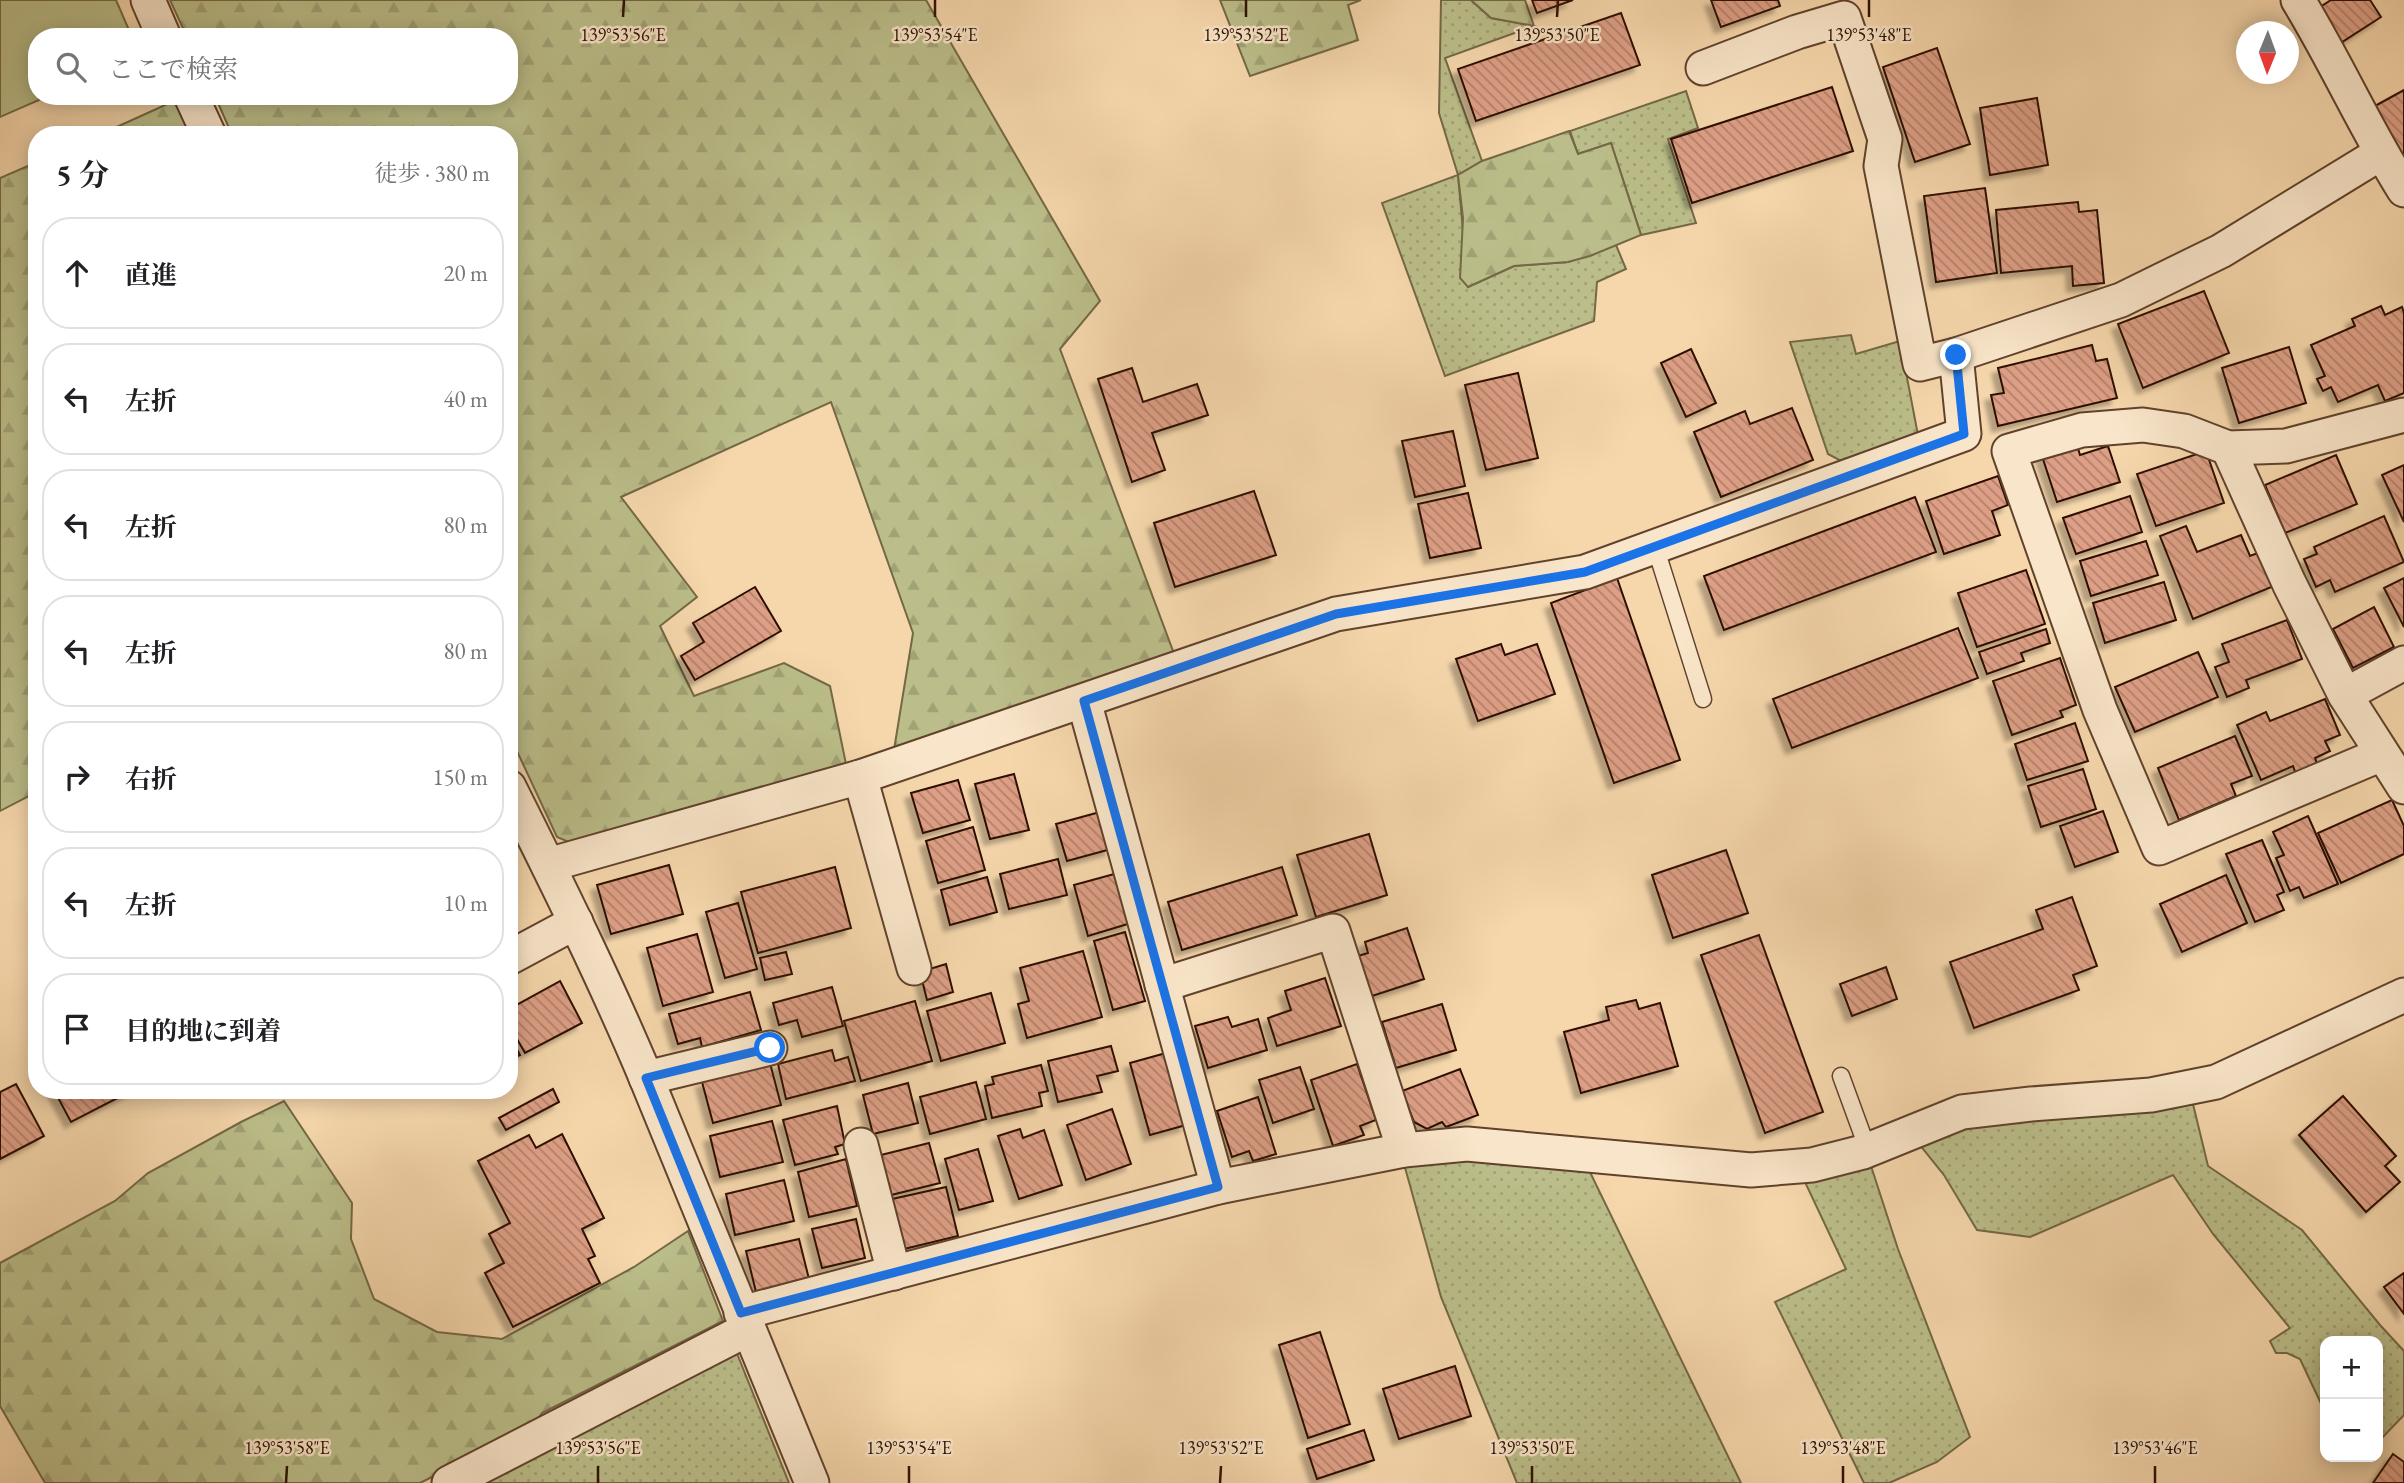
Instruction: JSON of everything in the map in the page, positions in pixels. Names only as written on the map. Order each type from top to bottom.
[{"type":"street","points":[[148,0],[160,28]]},
{"type":"street","points":[[2298,0],[2325,44],[2381,153],[2404,190]]},
{"type":"street","points":[[1703,68],[1797,32],[1844,18],[1885,139],[1881,166],[1920,364],[1956,355],[2121,300],[2221,251],[2381,153]]},
{"type":"street","points":[[195,105],[205,126]]},
{"type":"street","points":[[548,866],[860,777],[1336,614],[1585,572],[1655,547],[1964,434],[1956,355]]},
{"type":"street","points":[[2382,754],[2159,848],[2100,710],[2010,451],[2082,430],[2143,425],[2184,431],[2228,448],[2286,446],[2404,415]]},
{"type":"street","points":[[2228,448],[2288,583],[2345,695],[2404,788]]},
{"type":"street","points":[[2345,695],[2404,663]]},
{"type":"street","points":[[1084,701],[1218,1187]]},
{"type":"street","points":[[860,777],[914,968]]},
{"type":"street","points":[[518,804],[576,922],[646,1078],[812,1483]]},
{"type":"street","points":[[518,953],[576,922]]},
{"type":"street","points":[[1162,985],[1333,931],[1404,1150]]},
{"type":"street","points":[[449,1483],[744,1321],[894,1273],[1218,1187],[1404,1150],[1467,1144],[1751,1170],[1811,1165],[1868,1150],[1962,1112],[2151,1095],[2216,1082],[2401,1001]]},
{"type":"street","points":[[646,1078],[770,1048]]},
{"type":"street","points":[[861,1145],[894,1273]]},
{"type":"lane","points":[[1655,547],[1703,699]]},
{"type":"lane","points":[[1841,1076],[1868,1150]]},
{"type":"green space","points":[[0,0],[116,0],[128,28],[28,28],[28,105],[0,117]]},
{"type":"green space","points":[[170,0],[926,0],[1100,301],[1060,349],[1176,659],[893,756],[913,633],[831,402],[621,497],[697,597],[660,626],[694,696],[784,663],[830,686],[847,769],[576,845],[557,837],[518,753],[518,126],[228,126],[219,105],[518,105],[518,28],[183,28]]},
{"type":"green space","points":[[1220,0],[1361,0],[1348,5],[1358,40],[1250,76]]},
{"type":"green space","points":[[1441,0],[1471,0],[1491,18],[1534,26],[1445,58],[1482,161],[1458,175],[1439,113]]},
{"type":"green space","points":[[1471,0],[1525,0],[1534,26],[1491,18]]},
{"type":"green space","points":[[1686,91],[1698,128],[1668,139],[1696,223],[1641,235],[1611,143],[1578,154],[1570,131]]},
{"type":"green space","points":[[165,105],[178,105],[188,126],[119,126]]},
{"type":"green space","points":[[1569,131],[1578,154],[1611,143],[1641,235],[1568,262],[1514,266],[1468,287],[1460,278],[1463,218],[1458,175],[1482,161]]},
{"type":"green space","points":[[28,166],[28,797],[0,811],[0,178]]},
{"type":"green space","points":[[1458,175],[1468,287],[1514,266],[1568,262],[1616,245],[1626,269],[1597,282],[1594,321],[1445,376],[1382,203]]},
{"type":"green space","points":[[1851,335],[1856,354],[1900,341],[1918,435],[1843,462],[1828,454],[1790,342]]},
{"type":"green space","points":[[284,1101],[352,1203],[351,1239],[374,1299],[437,1332],[502,1339],[634,1267],[688,1231],[723,1321],[542,1413],[534,1424],[519,1434],[420,1483],[45,1483],[0,1406],[0,1263],[115,1201],[148,1173]]},
{"type":"green space","points":[[2193,1104],[2208,1166],[2302,1230],[2404,1351],[2404,1415],[2383,1437],[2383,1336],[2320,1336],[2320,1401],[2300,1359],[2287,1353],[2276,1353],[2270,1341],[2290,1328],[2213,1234],[2173,1175],[2030,1237],[1977,1230],[1944,1175],[1919,1144],[1974,1124]]},
{"type":"green space","points":[[1459,1160],[1588,1168],[1741,1483],[1517,1483],[1441,1297],[1404,1164]]},
{"type":"green space","points":[[1871,1166],[1898,1249],[1970,1437],[1937,1462],[1889,1483],[1864,1483],[1775,1302],[1846,1269],[1804,1180]]},
{"type":"green space","points":[[736,1351],[789,1483],[479,1483]]},
{"type":"building","points":[[1532,0],[1573,0],[1537,13]]},
{"type":"building","points":[[1711,0],[1778,0],[1780,6],[1721,27]]},
{"type":"building","points":[[2331,0],[2370,0],[2381,17],[2339,44],[2317,9]]},
{"type":"building","points":[[1621,13],[1640,65],[1476,121],[1458,69]]},
{"type":"building","points":[[1937,48],[1970,144],[1915,162],[1883,67]]},
{"type":"building","points":[[1832,87],[1853,151],[1692,203],[1671,139]]},
{"type":"building","points":[[2404,90],[2404,157],[2375,106]]},
{"type":"building","points":[[2037,98],[2048,165],[1990,175],[1980,108]]},
{"type":"building","points":[[1985,188],[1997,273],[1936,282],[1924,196]]},
{"type":"building","points":[[2078,202],[2079,212],[2097,210],[2104,283],[2073,286],[2072,266],[2001,273],[1996,210]]},
{"type":"building","points":[[2204,291],[2229,353],[2143,388],[2118,324]]},
{"type":"building","points":[[2381,306],[2385,315],[2402,307],[2404,313],[2404,393],[2385,401],[2378,385],[2338,402],[2331,387],[2323,391],[2317,379],[2325,376],[2311,345],[2355,326],[2352,319]]},
{"type":"building","points":[[2092,345],[2096,361],[2107,359],[2117,398],[1998,426],[1991,395],[2004,393],[1998,368]]},
{"type":"building","points":[[2289,347],[2306,403],[2239,423],[2222,368]]},
{"type":"building","points":[[1691,349],[1716,403],[1686,417],[1661,363]]},
{"type":"building","points":[[1132,368],[1143,402],[1197,384],[1208,415],[1152,433],[1165,470],[1132,482],[1098,379]]},
{"type":"building","points":[[1518,373],[1538,458],[1486,470],[1465,385]]},
{"type":"building","points":[[1792,408],[1813,460],[1721,497],[1694,432],[1745,411],[1750,424]]},
{"type":"building","points":[[1453,431],[1465,486],[1415,497],[1402,441]]},
{"type":"building","points":[[2077,445],[2080,455],[2108,446],[2120,482],[2057,502],[2042,456]]},
{"type":"building","points":[[2206,451],[2224,503],[2156,526],[2137,474]]},
{"type":"building","points":[[2336,455],[2357,504],[2285,533],[2265,485]]},
{"type":"building","points":[[2404,465],[2404,522],[2382,475]]},
{"type":"building","points":[[1998,476],[2008,505],[1992,511],[2000,535],[1944,554],[1926,501]]},
{"type":"building","points":[[1254,491],[1276,555],[1175,587],[1154,523]]},
{"type":"building","points":[[1468,493],[1481,548],[1430,558],[1418,504]]},
{"type":"building","points":[[2130,496],[2142,532],[2076,554],[2063,518]]},
{"type":"building","points":[[1915,497],[1936,552],[1724,630],[1704,576]]},
{"type":"building","points":[[2384,516],[2404,562],[2335,592],[2330,580],[2316,587],[2304,559],[2317,554],[2314,547]]},
{"type":"building","points":[[2186,526],[2197,552],[2241,535],[2250,556],[2260,552],[2274,586],[2193,619],[2160,536]]},
{"type":"building","points":[[2146,541],[2158,575],[2091,596],[2080,561]]},
{"type":"building","points":[[2026,570],[2045,624],[1977,647],[1958,593]]},
{"type":"building","points":[[1617,578],[1680,760],[1614,783],[1551,603]]},
{"type":"building","points":[[2404,578],[2404,627],[2384,588]]},
{"type":"building","points":[[2164,582],[2176,620],[2105,643],[2093,603]]},
{"type":"building","points":[[755,587],[781,631],[695,680],[681,656],[704,642],[693,623]]},
{"type":"building","points":[[2374,607],[2394,647],[2353,668],[2333,629]]},
{"type":"building","points":[[2287,620],[2302,659],[2246,680],[2249,688],[2227,697],[2215,667],[2229,662],[2222,644]]},
{"type":"building","points":[[1958,628],[1978,678],[1792,748],[1773,699]]},
{"type":"building","points":[[2046,629],[2050,643],[2021,653],[2024,661],[1987,674],[1979,652]]},
{"type":"building","points":[[1501,644],[1505,655],[1537,644],[1555,694],[1478,721],[1456,659]]},
{"type":"building","points":[[2198,652],[2218,697],[2135,732],[2115,687]]},
{"type":"building","points":[[2060,658],[2076,705],[2060,711],[2063,717],[2012,735],[1993,681]]},
{"type":"building","points":[[2325,699],[2340,735],[2325,741],[2330,751],[2315,758],[2319,768],[2297,777],[2293,766],[2261,780],[2237,725],[2266,712],[2270,721]]},
{"type":"building","points":[[2075,723],[2088,761],[2027,780],[2015,744]]},
{"type":"building","points":[[2235,736],[2252,776],[2231,784],[2236,796],[2179,820],[2158,768]]},
{"type":"building","points":[[2083,769],[2096,809],[2041,827],[2028,786]]},
{"type":"building","points":[[1014,774],[1029,830],[990,839],[975,784]]},
{"type":"building","points":[[958,780],[970,820],[923,833],[911,793]]},
{"type":"building","points":[[2392,800],[2404,826],[2404,854],[2341,883],[2318,833]]},
{"type":"building","points":[[2103,811],[2118,852],[2075,867],[2060,826]]},
{"type":"building","points":[[1100,812],[1111,849],[1067,861],[1056,824]]},
{"type":"building","points":[[2308,816],[2338,884],[2304,898],[2299,887],[2290,891],[2276,858],[2284,855],[2273,832]]},
{"type":"building","points":[[973,827],[985,870],[938,883],[926,841]]},
{"type":"building","points":[[1369,834],[1387,895],[1316,917],[1297,855]]},
{"type":"building","points":[[2262,840],[2284,892],[2277,895],[2284,910],[2255,922],[2226,854]]},
{"type":"building","points":[[1726,850],[1748,913],[1673,938],[1652,875]]},
{"type":"building","points":[[1058,859],[1067,895],[1009,909],[1000,874]]},
{"type":"building","points":[[669,865],[683,914],[611,934],[597,885]]},
{"type":"building","points":[[835,867],[851,928],[758,953],[741,892]]},
{"type":"building","points":[[1282,867],[1297,915],[1182,950],[1168,902]]},
{"type":"building","points":[[1118,873],[1131,923],[1088,936],[1074,885]]},
{"type":"building","points":[[2226,875],[2247,923],[2182,952],[2160,904]]},
{"type":"building","points":[[987,877],[997,912],[950,925],[941,890]]},
{"type":"building","points":[[2072,897],[2097,966],[2073,975],[2079,990],[1974,1028],[1950,962],[2043,929],[2036,910]]},
{"type":"building","points":[[738,903],[757,969],[725,978],[706,912]]},
{"type":"building","points":[[1407,928],[1424,979],[1372,996],[1358,956],[1368,953],[1365,942]]},
{"type":"building","points":[[1125,932],[1145,1001],[1113,1010],[1094,941]]},
{"type":"building","points":[[697,934],[713,992],[663,1006],[647,948]]},
{"type":"building","points":[[1759,935],[1823,1112],[1765,1133],[1701,955]]},
{"type":"building","points":[[1083,951],[1102,1017],[1027,1038],[1018,1004],[1029,1001],[1020,968]]},
{"type":"building","points":[[786,952],[792,974],[765,980],[760,958]]},
{"type":"building","points":[[946,964],[953,992],[927,1000],[920,972]]},
{"type":"building","points":[[1886,967],[1897,999],[1852,1016],[1840,984]]},
{"type":"building","points":[[1325,978],[1341,1026],[1277,1046],[1268,1018],[1291,1010],[1285,991]]},
{"type":"building","points":[[560,981],[582,1023],[525,1053],[518,1041],[518,1004]]},
{"type":"building","points":[[832,987],[843,1026],[802,1037],[797,1020],[779,1025],[773,1003]]},
{"type":"building","points":[[750,992],[761,1030],[702,1047],[700,1038],[678,1044],[669,1014]]},
{"type":"building","points":[[991,993],[1005,1043],[941,1061],[927,1011]]},
{"type":"building","points":[[1636,1000],[1639,1009],[1660,1003],[1678,1066],[1581,1093],[1564,1032],[1609,1020],[1606,1007]]},
{"type":"building","points":[[915,1001],[932,1061],[861,1081],[844,1021]]},
{"type":"building","points":[[1442,1004],[1456,1050],[1396,1068],[1382,1022]]},
{"type":"building","points":[[1228,1017],[1232,1027],[1258,1019],[1267,1050],[1208,1068],[1195,1026]]},
{"type":"building","points":[[1111,1046],[1118,1071],[1097,1076],[1102,1092],[1058,1102],[1048,1061]]},
{"type":"building","points":[[832,1050],[835,1061],[848,1057],[855,1081],[786,1099],[778,1064]]},
{"type":"building","points":[[1166,1053],[1186,1125],[1150,1135],[1130,1063]]},
{"type":"building","points":[[770,1063],[781,1105],[713,1123],[702,1082]]},
{"type":"building","points":[[1357,1064],[1376,1120],[1360,1126],[1364,1135],[1333,1146],[1311,1080]]},
{"type":"building","points":[[1041,1065],[1048,1091],[1039,1093],[1042,1106],[992,1118],[985,1086],[994,1084],[992,1077]]},
{"type":"building","points":[[1300,1067],[1314,1109],[1273,1123],[1259,1080]]},
{"type":"building","points":[[1460,1069],[1478,1115],[1446,1127],[1442,1122],[1427,1129],[1414,1122],[1402,1091]]},
{"type":"building","points":[[976,1082],[986,1119],[930,1134],[920,1097]]},
{"type":"building","points":[[908,1083],[918,1123],[873,1134],[863,1095]]},
{"type":"building","points":[[16,1084],[44,1136],[0,1159],[0,1092]]},
{"type":"building","points":[[553,1089],[559,1102],[506,1130],[499,1118]]},
{"type":"building","points":[[2343,1096],[2396,1156],[2385,1166],[2400,1182],[2366,1212],[2299,1135]]},
{"type":"building","points":[[1258,1097],[1276,1154],[1253,1161],[1249,1151],[1232,1157],[1217,1111]]},
{"type":"building","points":[[59,1099],[116,1099],[71,1122]]},
{"type":"building","points":[[837,1106],[845,1144],[835,1147],[838,1154],[795,1165],[783,1120]]},
{"type":"building","points":[[1112,1109],[1131,1164],[1086,1180],[1067,1125]]},
{"type":"building","points":[[772,1121],[783,1162],[720,1177],[710,1136]]},
{"type":"building","points":[[1020,1129],[1023,1138],[1044,1130],[1062,1185],[1019,1199],[998,1136]]},
{"type":"building","points":[[562,1134],[604,1218],[582,1229],[595,1256],[588,1259],[600,1283],[513,1327],[485,1273],[504,1263],[489,1234],[510,1223],[478,1161],[529,1135],[536,1148]]},
{"type":"building","points":[[929,1143],[940,1183],[891,1195],[881,1155]]},
{"type":"building","points":[[978,1149],[993,1201],[959,1210],[945,1159]]},
{"type":"building","points":[[846,1159],[857,1206],[809,1217],[798,1172]]},
{"type":"building","points":[[784,1180],[794,1221],[735,1235],[726,1194]]},
{"type":"building","points":[[946,1187],[958,1236],[904,1249],[892,1199]]},
{"type":"building","points":[[856,1219],[865,1258],[822,1268],[812,1229]]},
{"type":"building","points":[[799,1239],[809,1279],[756,1292],[746,1251]]},
{"type":"building","points":[[2404,1273],[2404,1314],[2384,1287]]},
{"type":"building","points":[[1320,1332],[1350,1424],[1308,1438],[1279,1345]]},
{"type":"building","points":[[1455,1366],[1471,1416],[1399,1439],[1383,1389]]},
{"type":"building","points":[[1364,1430],[1374,1460],[1317,1479],[1307,1449]]},
{"type":"building","points":[[2393,1454],[2404,1462],[2404,1483],[2373,1483]]},
{"type":"route","points":[[770,1048],[646,1078],[741,1313],[1218,1187],[1084,701],[1336,614],[1585,572],[1964,434],[1956,355]]}]
